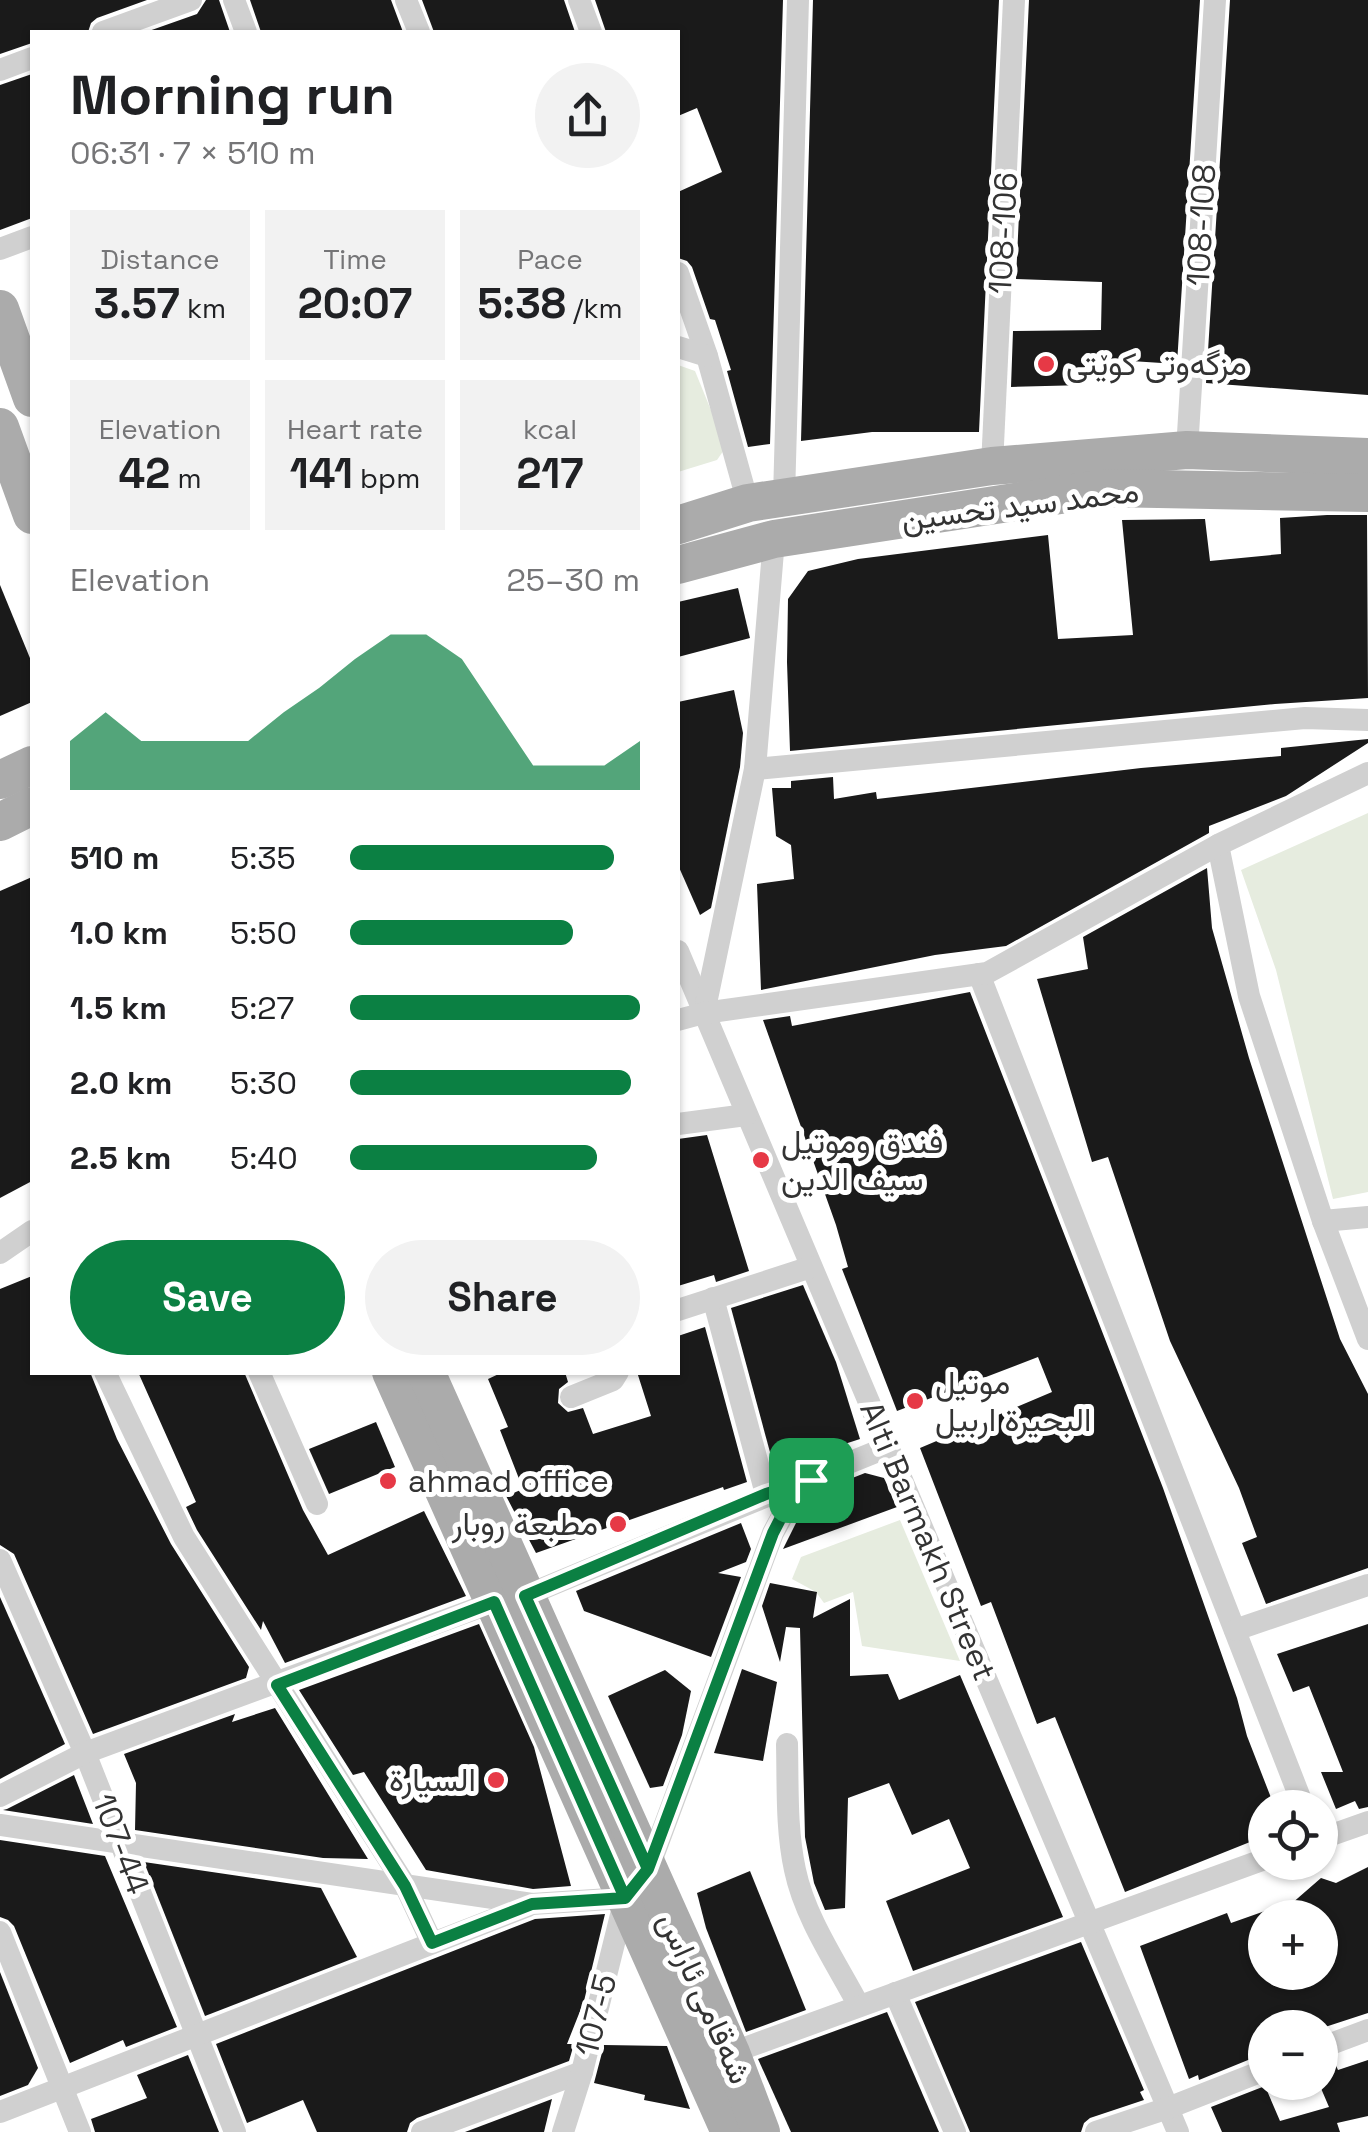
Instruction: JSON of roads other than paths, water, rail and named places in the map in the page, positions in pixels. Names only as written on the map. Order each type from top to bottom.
[{"type":"main road","points":[[0,309],[30,392]]},
{"type":"main road","points":[[0,427],[30,509]]},
{"type":"main road","points":[[680,524],[766,500],[992,466],[1187,450],[1368,457]]},
{"type":"main road","name":"محمد سید تحسین","points":[[680,564],[774,539],[1106,488],[1368,493]]},
{"type":"main road","points":[[0,780],[30,766]]},
{"type":"main road","points":[[0,822],[30,807]]},
{"type":"main road","name":"شەقامی ئاراس","points":[[393,1375],[509,1599],[637,1883],[730,2132]]},
{"type":"main road","name":"شەقامی ئاراس","points":[[427,1375],[509,1599]]},
{"type":"main road","name":"شەقامی ئاراس","points":[[637,1883],[732,2053],[761,2132]]},
{"type":"street","points":[[108,30],[191,0]]},
{"type":"street","points":[[234,0],[245,30]]},
{"type":"street","points":[[406,0],[418,30]]},
{"type":"street","points":[[579,0],[590,30]]},
{"type":"street","points":[[766,500],[798,0]]},
{"type":"street","name":"108-106","points":[[992,466],[1014,0]]},
{"type":"street","name":"108-108","points":[[1187,450],[1214,0]]},
{"type":"street","points":[[0,70],[30,59]]},
{"type":"street","points":[[0,249],[30,238]]},
{"type":"street","points":[[680,279],[766,500]]},
{"type":"street","points":[[680,348],[708,356]]},
{"type":"street","points":[[704,1013],[755,769],[774,539]]},
{"type":"street","points":[[755,769],[1305,718],[1368,720]]},
{"type":"street","points":[[680,1019],[987,973],[1218,845],[1368,773]]},
{"type":"street","points":[[1218,845],[1249,996],[1323,1221],[1368,1339]]},
{"type":"street","name":"Alti Barmakh Street","points":[[680,956],[1178,2132]]},
{"type":"street","points":[[979,974],[1297,1790]]},
{"type":"street","points":[[680,1124],[746,1115]]},
{"type":"street","points":[[1323,1221],[1368,1217]]},
{"type":"street","points":[[0,1253],[30,1232]]},
{"type":"street","points":[[680,1309],[811,1266]]},
{"type":"street","points":[[714,1298],[766,1494]]},
{"type":"street","points":[[106,1375],[184,1537],[405,1886],[432,1943]]},
{"type":"street","points":[[260,1375],[318,1504]]},
{"type":"street","points":[[571,1396],[613,1380],[616,1375]]},
{"type":"street","points":[[0,1796],[86,1753],[509,1599],[888,1447]]},
{"type":"street","name":"107-5","points":[[563,2132],[637,1883],[773,1533],[790,1500],[811,1480]]},
{"type":"street","name":"107-44","points":[[0,1560],[86,1753],[235,2132]]},
{"type":"street","points":[[1235,1630],[1368,1585]]},
{"type":"street","points":[[787,1744],[795,1874],[808,1908],[859,2006]]},
{"type":"street","points":[[1338,1833],[1368,1822]]},
{"type":"street","points":[[0,1825],[532,1904]]},
{"type":"street","points":[[732,2053],[1248,1865]]},
{"type":"street","points":[[0,2112],[532,1904],[637,1883]]},
{"type":"street","points":[[0,1932],[80,2132]]},
{"type":"street","points":[[895,1993],[955,2132]]},
{"type":"street","points":[[1338,2041],[1368,2030]]},
{"type":"street","points":[[422,2132],[582,2072]]},
{"type":"street","points":[[1096,2132],[1248,2077]]},
{"type":"place","name":"مزگەوتی کوێتی","points":[[1046,364]]},
{"type":"place","name":"فندق وموتيل سيف الدين","points":[[761,1160]]},
{"type":"place","name":"موتيل البحيرة اربيل","points":[[915,1401]]},
{"type":"place","name":"ahmad office","points":[[388,1481]]},
{"type":"place","name":"مطبعة روبار","points":[[618,1524]]},
{"type":"place","name":"السيارة","points":[[496,1780]]}]
